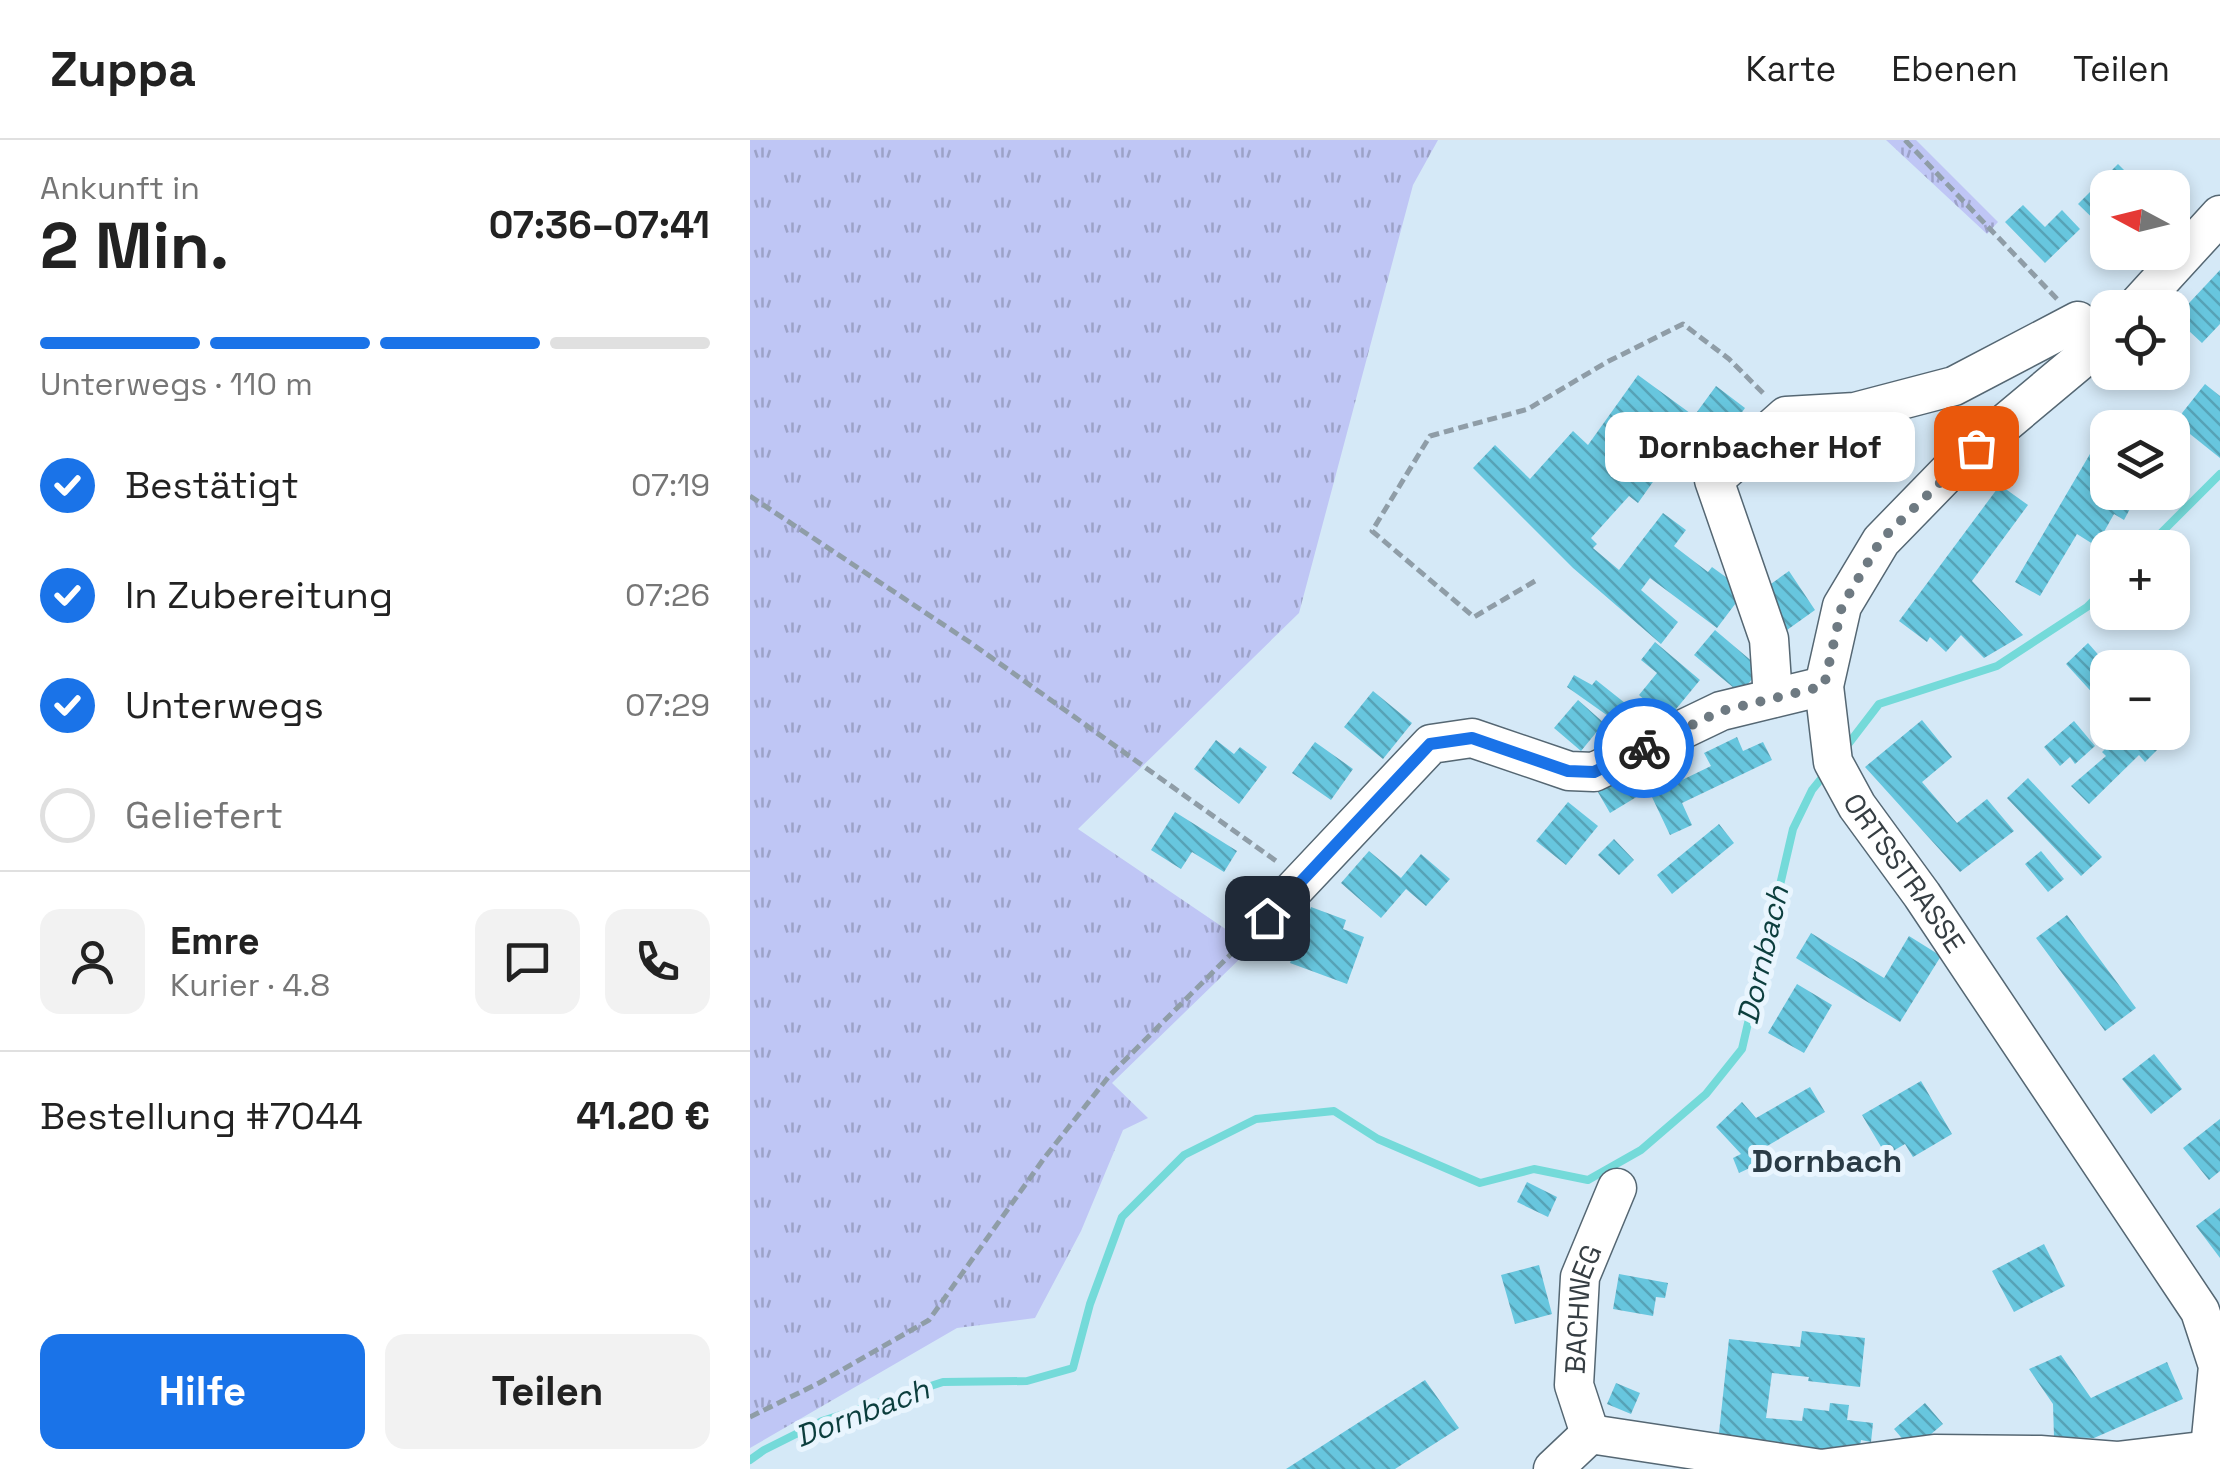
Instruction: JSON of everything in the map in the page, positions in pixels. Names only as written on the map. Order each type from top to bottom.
[{"type":"street","points":[[2151,290],[2220,215]]},
{"type":"street","points":[[1773,698],[1769,638],[1714,480],[1786,416],[1854,412],[1954,386],[2090,330]]},
{"type":"street","name":"ORTSSTRASSE","points":[[2090,332],[1881,540],[1842,606],[1824,686],[1834,762],[1857,806],[1922,895],[2200,1311],[2219,1365],[2209,1459]]},
{"type":"street","points":[[1267,918],[1430,744],[1472,738],[1568,771],[1594,772],[1721,711],[1824,686]]},
{"type":"street","name":"BACHWEG","points":[[1590,1434],[1574,1385],[1580,1277],[1617,1188]]},
{"type":"street","points":[[1554,1469],[1590,1434],[1821,1469],[1934,1454],[2209,1459]]},
{"type":"path","points":[[1904,140],[2090,326]]},
{"type":"path","points":[[1535,581],[1474,617],[1372,530],[1430,436],[1528,409],[1606,362],[1683,324],[1729,359],[1786,416]]},
{"type":"path","points":[[750,496],[971,643],[1302,879]]},
{"type":"path","points":[[750,1416],[819,1383],[929,1320],[1044,1157],[1110,1075],[1267,918]]},
{"type":"green space","points":[[750,140],[1438,140],[1413,185],[1299,613],[1078,829],[1252,947],[1112,1083],[1148,1118],[1123,1130],[1081,1231],[1035,1318],[957,1328],[750,1448]]},
{"type":"green space","points":[[1886,140],[1916,140],[1998,222],[1987,234]]},
{"type":"building","points":[[2090,192],[2090,216],[2078,204]]},
{"type":"building","points":[[2023,205],[2045,227],[2062,210],[2080,229],[2045,263],[2005,222]]},
{"type":"building","points":[[2220,270],[2220,324],[2202,343],[2190,332],[2190,302]]},
{"type":"building","points":[[1638,375],[1694,416],[1716,386],[1745,408],[1703,467],[1677,448],[1638,503],[1629,496],[1591,538],[1597,544],[1593,548],[1619,570],[1663,513],[1686,530],[1674,546],[1708,572],[1712,567],[1745,591],[1717,628],[1650,578],[1641,590],[1678,622],[1661,644],[1573,568],[1473,468],[1495,445],[1530,479],[1573,431],[1588,445]]},
{"type":"building","points":[[2205,384],[2220,396],[2220,458],[2190,434],[2190,410],[2184,410]]},
{"type":"building","points":[[2090,454],[2090,510],[2129,510],[2124,520],[2114,514],[2105,530],[2090,530],[2090,542],[2077,534],[2040,596],[2015,582]]},
{"type":"building","points":[[2000,485],[2028,505],[1972,581],[2023,635],[1984,658],[1961,635],[1946,652],[1930,637],[1927,642],[1899,621]]},
{"type":"building","points":[[1789,571],[1815,610],[1787,630],[1761,591]]},
{"type":"building","points":[[1715,630],[1761,669],[1740,693],[1694,655]]},
{"type":"building","points":[[1655,642],[1700,680],[1667,720],[1639,695],[1657,673],[1641,660]]},
{"type":"building","points":[[2088,643],[2094,650],[2090,650],[2090,690],[2066,664]]},
{"type":"building","points":[[1574,675],[1592,685],[1596,680],[1630,707],[1618,723],[1567,687]]},
{"type":"building","points":[[1373,691],[1412,723],[1383,759],[1344,727]]},
{"type":"building","points":[[1578,700],[1604,723],[1581,751],[1554,728]]},
{"type":"building","points":[[1922,720],[1952,757],[1922,782],[1957,823],[1987,799],[2014,831],[1960,872],[1865,767]]},
{"type":"building","points":[[2074,721],[2090,740],[2091,750],[2075,764],[2070,757],[2060,766],[2044,747]]},
{"type":"building","points":[[1737,737],[1743,751],[1763,742],[1772,760],[1682,803],[1692,825],[1670,835],[1651,795],[1711,766],[1704,753]]},
{"type":"building","points":[[1216,740],[1234,754],[1240,747],[1267,767],[1239,804],[1194,769]]},
{"type":"building","points":[[1315,742],[1353,769],[1331,800],[1292,773]]},
{"type":"building","points":[[2157,750],[2145,762],[2139,755],[2089,804],[2071,786],[2106,756],[2102,752]]},
{"type":"building","points":[[1637,761],[1653,787],[1610,813],[1595,787]]},
{"type":"building","points":[[2028,778],[2102,857],[2081,876],[2007,798]]},
{"type":"building","points":[[1568,802],[1598,826],[1566,865],[1536,841]]},
{"type":"building","points":[[1175,812],[1237,851],[1224,872],[1192,852],[1181,869],[1151,850]]},
{"type":"building","points":[[1719,824],[1734,843],[1672,894],[1657,875]]},
{"type":"building","points":[[1614,839],[1634,860],[1619,875],[1598,855]]},
{"type":"building","points":[[1369,851],[1401,878],[1421,854],[1450,879],[1426,906],[1406,889],[1381,918],[1341,883]]},
{"type":"building","points":[[2041,851],[2064,879],[2048,892],[2025,864]]},
{"type":"building","points":[[1311,907],[1346,920],[1343,929],[1364,937],[1347,984],[1290,963]]},
{"type":"building","points":[[2067,915],[2136,1008],[2105,1031],[2036,938]]},
{"type":"building","points":[[1811,933],[1884,978],[1909,936],[1941,956],[1900,1022],[1796,958]]},
{"type":"building","points":[[1797,984],[1832,1005],[1804,1053],[1768,1033]]},
{"type":"building","points":[[2154,1054],[2182,1089],[2151,1114],[2122,1079]]},
{"type":"building","points":[[1921,1081],[1952,1134],[1913,1157],[1905,1144],[1886,1155],[1862,1115]]},
{"type":"building","points":[[1810,1087],[1825,1112],[1762,1149],[1767,1160],[1739,1173],[1733,1158],[1741,1154],[1716,1127],[1742,1102],[1756,1118]]},
{"type":"building","points":[[2220,1119],[2220,1171],[2209,1180],[2183,1148]]},
{"type":"building","points":[[1527,1182],[1557,1197],[1548,1217],[1517,1202]]},
{"type":"building","points":[[2220,1208],[2220,1258],[2196,1226]]},
{"type":"building","points":[[2044,1244],[2065,1286],[2014,1312],[1992,1271]]},
{"type":"building","points":[[1539,1265],[1552,1314],[1515,1324],[1501,1275]]},
{"type":"building","points":[[1619,1274],[1668,1283],[1665,1298],[1656,1297],[1653,1316],[1613,1309]]},
{"type":"building","points":[[1802,1331],[1865,1338],[1860,1387],[1772,1373],[1766,1418],[1802,1421],[1804,1408],[1829,1411],[1830,1403],[1849,1405],[1847,1420],[1873,1423],[1871,1442],[1861,1440],[1858,1460],[1718,1442],[1729,1339],[1800,1347]]},
{"type":"building","points":[[2061,1355],[2091,1398],[2167,1362],[2183,1399],[2094,1438],[2054,1437],[2053,1404],[2029,1369]]},
{"type":"building","points":[[1425,1380],[1459,1428],[1395,1469],[1286,1469]]},
{"type":"building","points":[[1616,1383],[1640,1393],[1631,1414],[1607,1404]]},
{"type":"building","points":[[1925,1403],[1943,1424],[1912,1450],[1894,1429]]},
{"type":"waterway","name":"Dornbach","points":[[2164,530],[2220,474]]},
{"type":"waterway","name":"Dornbach","points":[[1846,747],[1879,704],[1997,666],[2090,604]]},
{"type":"waterway","name":"Dornbach","points":[[750,1460],[822,1421],[943,1382],[1027,1381],[1073,1368],[1090,1304],[1122,1217],[1184,1155],[1256,1119],[1334,1111],[1378,1139],[1480,1183],[1534,1169],[1588,1180],[1641,1150],[1706,1094],[1742,1049],[1793,829],[1812,790],[1825,774]]},
{"type":"way so far","points":[[1644,748],[1721,711],[1824,686],[1842,606],[1881,540],[1976,448]]},
{"type":"place","name":"Dornbacher Hof","points":[[1976,448]]},
{"type":"district","name":"Dornbach","points":[[1827,1161]]},
{"type":"route","points":[[1267,918],[1430,744],[1472,738],[1568,771],[1594,772],[1644,748]]}]
